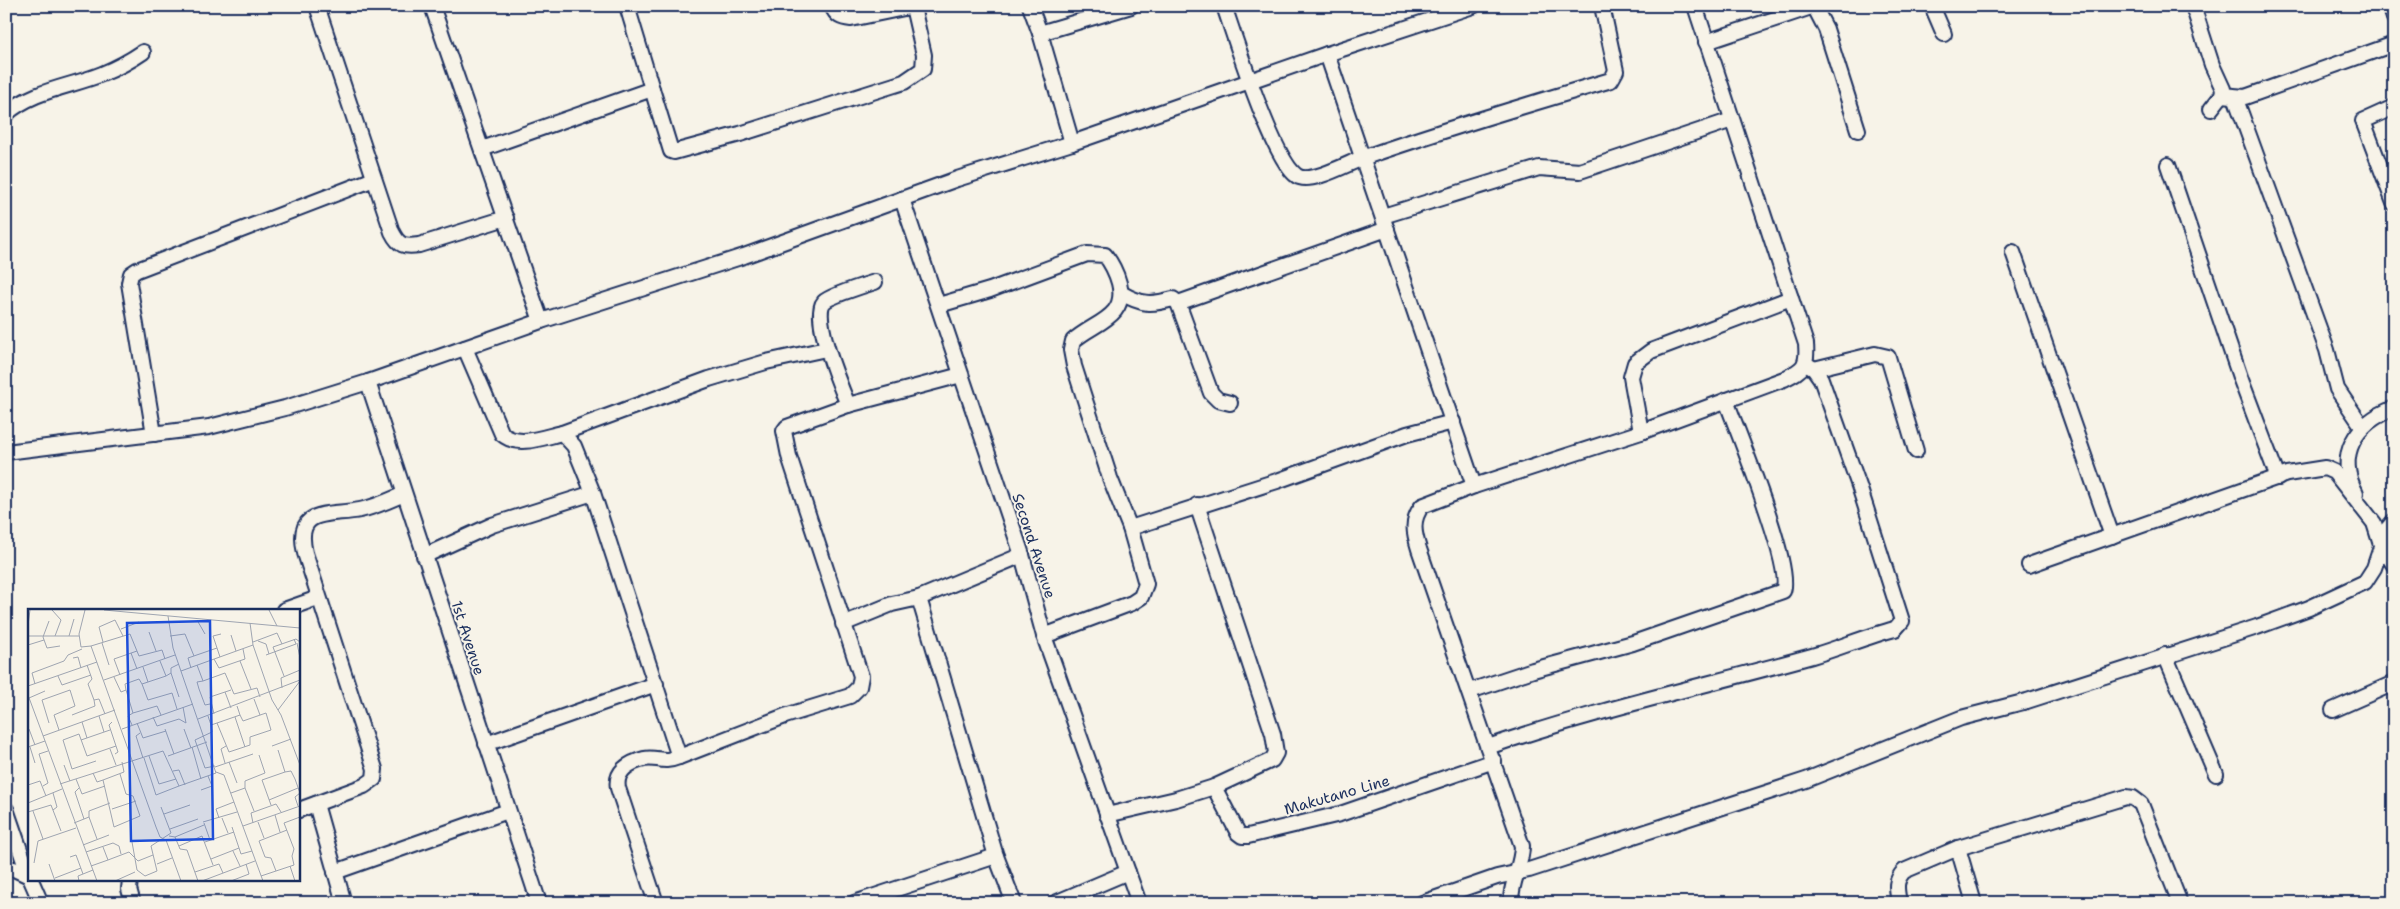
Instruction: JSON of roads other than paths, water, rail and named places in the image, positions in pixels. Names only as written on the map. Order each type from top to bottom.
[{"type":"street","points":[[316,6],[392,232],[398,243],[407,247],[419,245],[506,218]]},
{"type":"street","points":[[432,6],[541,321]]},
{"type":"street","points":[[627,6],[671,151],[674,152],[740,134],[904,82],[923,69],[925,63],[913,6],[851,19],[842,18],[835,13],[832,6]]},
{"type":"street","points":[[1030,6],[1040,33],[1072,143]]},
{"type":"street","points":[[1040,33],[1131,6]]},
{"type":"street","points":[[1224,6],[1250,82],[1280,153],[1296,175],[1303,178],[1316,177],[1364,158],[1612,80],[1616,72],[1602,6]]},
{"type":"street","points":[[6,452],[209,426],[285,408],[368,382],[541,321],[744,256],[902,199],[1473,6]]},
{"type":"street","points":[[1488,747],[1534,731],[1678,690],[1814,655],[1895,629],[1902,621],[1859,486],[1820,379],[1810,367],[1806,344],[1695,6]]},
{"type":"street","points":[[1706,42],[1814,6],[1826,30],[1858,130]]},
{"type":"street","points":[[1932,6],[1944,34]]},
{"type":"street","points":[[2193,6],[2212,65],[2228,96],[2327,350],[2337,390],[2362,426]]},
{"type":"street","points":[[2390,6],[2394,18]]},
{"type":"street","points":[[2211,109],[2228,96],[2245,97],[2394,44]]},
{"type":"street","points":[[6,114],[30,98],[102,74],[128,62],[143,52]]},
{"type":"street","points":[[1327,54],[1364,158],[1474,486]]},
{"type":"street","points":[[482,150],[652,89]]},
{"type":"street","points":[[2394,107],[2363,120],[2394,203]]},
{"type":"street","points":[[1178,302],[1385,222],[1539,168],[1580,171],[1732,120]]},
{"type":"street","points":[[2168,165],[2241,380],[2278,478]]},
{"type":"street","points":[[154,434],[129,282],[131,274],[136,270],[374,179]]},
{"type":"street","name":"Second Avenue","points":[[902,199],[1022,555],[1044,636],[1138,903]]},
{"type":"street","points":[[2013,252],[2112,536]]},
{"type":"street","points":[[938,305],[990,290],[1087,254],[1105,255],[1111,263],[1121,293],[1118,308],[1110,316],[1073,340],[1071,350],[1094,432],[1130,528],[1146,584],[1141,597],[1132,603],[1044,636]]},
{"type":"street","points":[[848,405],[826,349],[821,313],[825,302],[875,282]]},
{"type":"street","points":[[1121,293],[1137,302],[1158,303],[1174,299],[1178,302],[1211,393],[1218,400],[1230,403]]},
{"type":"street","points":[[1641,432],[1631,377],[1635,363],[1651,351],[1791,298]]},
{"type":"street","points":[[465,348],[502,434],[508,439],[515,441],[536,440],[709,379],[766,362],[826,349]]},
{"type":"street","points":[[1510,903],[1512,888],[1522,858],[1522,846],[1414,532],[1414,520],[1422,506],[1474,486],[1641,432],[1784,379],[1810,367],[1876,354],[1888,358],[1916,451]]},
{"type":"street","points":[[656,903],[618,788],[617,776],[620,771],[644,759],[669,761],[785,716],[850,696],[859,687],[861,676],[783,436],[787,427],[848,405],[961,375]]},
{"type":"street","name":"1st Avenue","points":[[368,382],[508,811],[540,903]]},
{"type":"street","points":[[1470,691],[1533,670],[1633,642],[1782,592],[1786,582],[1774,532],[1726,400]]},
{"type":"street","points":[[2363,507],[2352,486],[2348,473],[2348,456],[2352,441],[2362,426],[2379,413],[2394,408]]},
{"type":"street","points":[[1130,528],[1276,481],[1407,434],[1453,422]]},
{"type":"street","points":[[562,432],[574,446],[593,493],[679,757]]},
{"type":"street","points":[[2029,565],[2278,478],[2325,468],[2334,472],[2363,507],[2374,523],[2382,545],[2394,565]]},
{"type":"street","points":[[424,556],[492,525],[593,493]]},
{"type":"street","points":[[300,810],[364,786],[374,779],[375,769],[318,598],[302,541],[303,528],[310,518],[324,514],[360,510],[404,494]]},
{"type":"street","points":[[1107,815],[1154,805],[1214,787],[1272,760],[1276,753],[1273,734],[1197,505]]},
{"type":"street","points":[[1422,903],[1497,877],[1518,873],[1806,780],[1961,718],[2026,701],[2256,627],[2350,590],[2365,582],[2374,568],[2386,529],[2394,521]]},
{"type":"street","points":[[843,624],[892,604],[918,598],[1022,555]]},
{"type":"street","points":[[287,609],[318,598]]},
{"type":"street","points":[[918,598],[996,856],[1014,903]]},
{"type":"street","points":[[2165,655],[2216,774]]},
{"type":"street","points":[[2333,710],[2394,683]]},
{"type":"street","points":[[486,744],[656,684]]},
{"type":"street","name":"Makutano Line","points":[[1214,787],[1238,834],[1248,836],[1340,814],[1494,761]]},
{"type":"street","points":[[1899,903],[1896,885],[1899,876],[1904,871],[1958,848],[2118,799],[2133,798],[2141,804],[2180,903]]},
{"type":"street","points":[[316,804],[344,903]]},
{"type":"street","points":[[6,809],[28,873]]},
{"type":"street","points":[[334,872],[508,811]]},
{"type":"street","points":[[1958,848],[1974,903]]},
{"type":"street","points":[[854,903],[996,856]]},
{"type":"street","points":[[6,869],[14,869],[28,876]]},
{"type":"street","points":[[1055,903],[1128,872]]},
{"type":"street","points":[[32,882],[40,903]]},
{"type":"street","points":[[130,882],[129,888],[133,903]]}]
